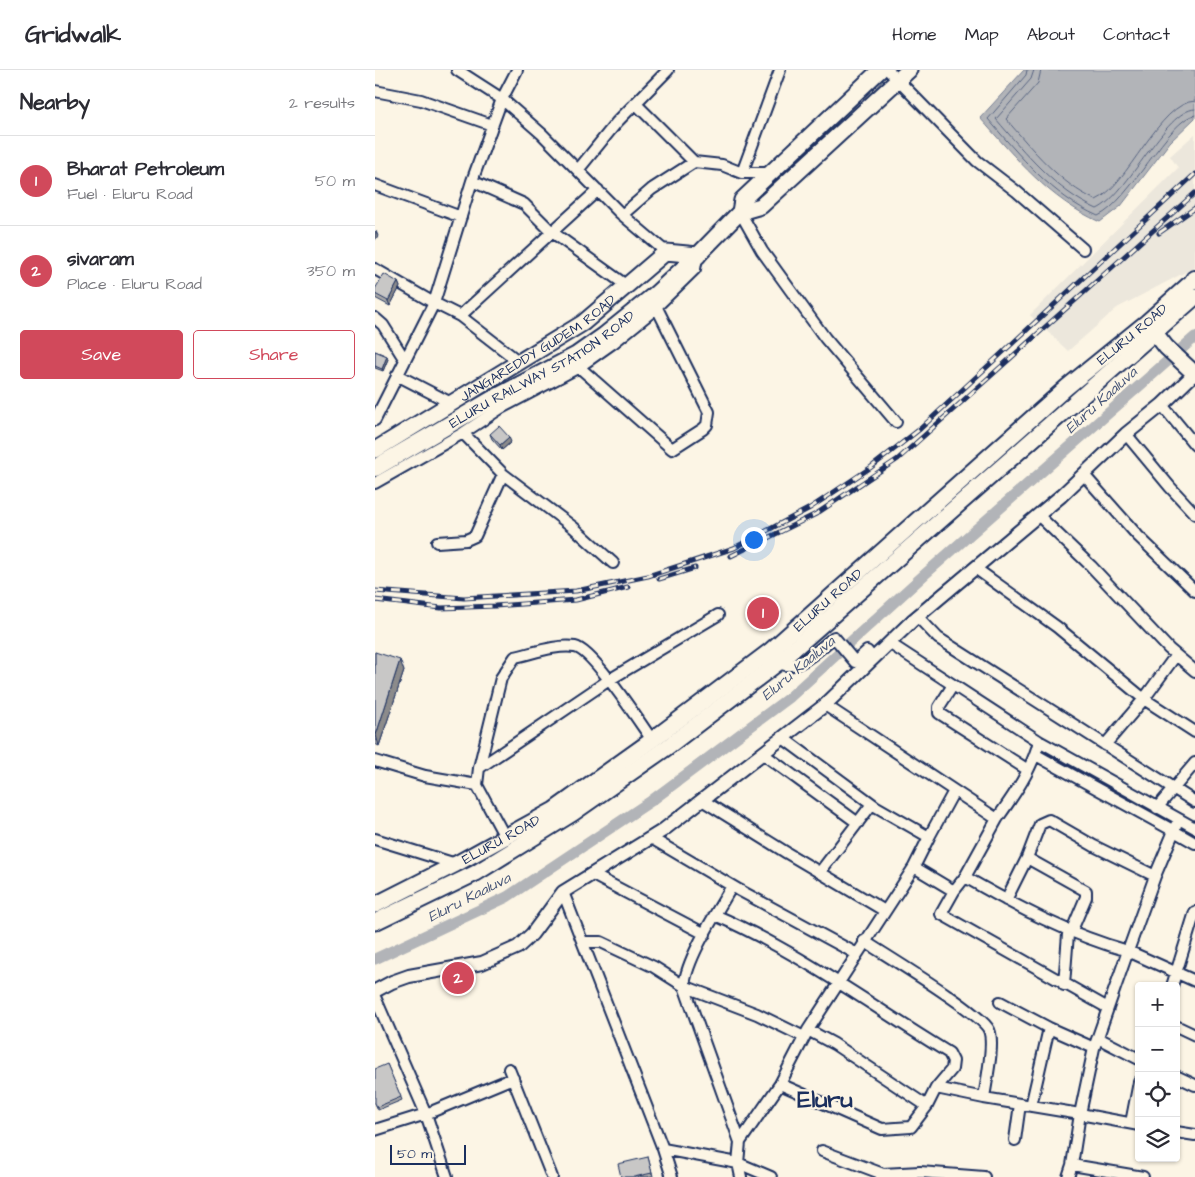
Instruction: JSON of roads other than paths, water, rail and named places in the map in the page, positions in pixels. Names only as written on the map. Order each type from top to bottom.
[{"type":"main road","points":[[740,212],[742,200],[879,70]]},
{"type":"main road","points":[[666,252],[698,255],[740,212],[761,206],[899,73]]},
{"type":"main road","name":"JANGAREDDY GUDEM ROAD","points":[[375,450],[583,323],[666,252]]},
{"type":"main road","name":"ELURU RAILWAY STATION ROAD","points":[[375,468],[493,400],[577,355],[604,336],[649,299],[698,255]]},
{"type":"main road","name":"ELURU ROAD","points":[[1151,327],[1195,279]]},
{"type":"main road","name":"ELURU ROAD","points":[[375,922],[476,873],[573,813],[666,748],[774,657],[1067,387],[1195,297]]},
{"type":"main road","points":[[1151,327],[1180,362],[1195,374]]},
{"type":"main road","name":"ELURU ROAD","points":[[375,905],[456,864],[554,810],[652,740],[774,657]]},
{"type":"street","points":[[457,70],[502,99],[598,190],[628,208],[666,252]]},
{"type":"street","points":[[375,420],[434,303],[472,181],[502,99],[517,70]]},
{"type":"street","points":[[578,170],[635,103],[668,70]]},
{"type":"street","points":[[742,173],[780,70]]},
{"type":"street","points":[[899,73],[977,161],[1016,191],[1083,249]]},
{"type":"street","points":[[375,90],[421,100],[493,125]]},
{"type":"street","points":[[635,103],[694,162],[722,166],[742,173],[770,173]]},
{"type":"street","points":[[628,208],[694,162]]},
{"type":"street","points":[[472,181],[513,197],[524,204],[552,232],[627,286]]},
{"type":"street","points":[[375,185],[461,217]]},
{"type":"street","points":[[459,316],[508,274],[598,190]]},
{"type":"street","points":[[740,212],[762,251],[825,338],[897,422]]},
{"type":"street","points":[[375,483],[501,408],[579,367],[613,343],[695,269],[698,255]]},
{"type":"street","points":[[375,269],[459,316],[518,361]]},
{"type":"street","points":[[579,367],[672,449],[707,425],[709,412],[656,306]]},
{"type":"street","points":[[375,318],[383,325],[405,360]]},
{"type":"street","points":[[774,657],[785,665],[800,663],[834,637],[855,662],[889,643],[914,619],[1084,475],[1126,434],[1162,405],[1195,374]]},
{"type":"street","points":[[397,375],[451,403]]},
{"type":"street","points":[[1162,405],[1195,445]]},
{"type":"street","points":[[463,432],[503,474],[573,527],[613,563]]},
{"type":"street","points":[[1126,434],[1169,487],[1195,514]]},
{"type":"street","points":[[437,542],[467,540],[475,536],[503,474]]},
{"type":"street","points":[[1084,475],[1138,536],[1195,591]]},
{"type":"street","points":[[1038,515],[1091,566],[1176,655],[1195,671]]},
{"type":"street","points":[[975,568],[1049,622],[1144,699],[1195,732]]},
{"type":"street","points":[[479,768],[609,680],[718,615]]},
{"type":"street","points":[[914,619],[938,638],[1105,745],[1171,791],[1195,802]]},
{"type":"street","points":[[889,643],[1039,741],[1160,806],[1195,828]]},
{"type":"street","points":[[505,837],[477,785],[479,768],[501,678],[515,657],[568,646],[583,649],[609,680],[652,740]]},
{"type":"street","points":[[375,991],[409,976],[482,964],[513,950],[532,934],[563,892],[651,838],[783,738],[825,705],[870,654]]},
{"type":"street","points":[[1105,745],[1144,699],[1176,655]]},
{"type":"street","points":[[953,685],[939,707],[939,714],[1028,770]]},
{"type":"street","points":[[825,705],[997,819]]},
{"type":"street","points":[[783,738],[872,804],[929,837]]},
{"type":"street","points":[[1039,741],[1036,755],[1015,794],[997,819],[965,877],[954,891],[941,914],[1064,985],[1108,1008]]},
{"type":"street","points":[[762,753],[857,823]]},
{"type":"street","points":[[1036,755],[1195,843]]},
{"type":"street","points":[[375,761],[425,776],[477,785]]},
{"type":"street","points":[[1160,806],[1195,763]]},
{"type":"street","points":[[740,1142],[780,1084],[806,1034],[839,984],[864,941],[914,867],[954,791]]},
{"type":"street","points":[[702,800],[885,911]]},
{"type":"street","points":[[820,872],[872,804]]},
{"type":"street","points":[[1068,1177],[1096,1043],[1155,876],[1178,819]]},
{"type":"street","points":[[1005,900],[1027,858],[1040,824],[1049,820],[1094,846],[1155,876]]},
{"type":"street","points":[[651,838],[732,886],[857,954]]},
{"type":"street","points":[[375,839],[456,864]]},
{"type":"street","points":[[1027,858],[1086,891],[1086,897],[1072,930],[1068,934],[1064,985]]},
{"type":"street","points":[[914,867],[954,891]]},
{"type":"street","points":[[591,874],[705,934]]},
{"type":"street","points":[[965,877],[1050,923],[1072,930],[1091,941],[1128,951],[1195,981]]},
{"type":"street","points":[[732,886],[705,934],[685,977],[684,986],[740,1142],[738,1163],[741,1177]]},
{"type":"street","points":[[563,892],[663,1149],[672,1177]]},
{"type":"street","points":[[1173,982],[1195,912]]},
{"type":"street","points":[[715,915],[739,926],[839,984],[949,1053],[953,1061],[951,1069],[911,1127],[882,1130],[780,1084]]},
{"type":"street","points":[[864,941],[948,996],[980,1020],[989,1030],[990,1043],[984,1098]]},
{"type":"street","points":[[583,942],[601,942],[653,967],[684,986],[834,1044],[927,1106]]},
{"type":"street","points":[[375,997],[426,1114],[447,1177]]},
{"type":"street","points":[[1000,1002],[1049,1028],[1135,1058]]},
{"type":"street","points":[[1178,1027],[1195,1035]]},
{"type":"street","points":[[1031,1106],[1049,1028]]},
{"type":"street","points":[[375,1130],[426,1114],[511,1073],[552,1177]]},
{"type":"street","points":[[1180,1078],[1195,1085]]},
{"type":"street","points":[[937,1088],[1135,1124]]},
{"type":"street","points":[[1015,1140],[1020,1104]]},
{"type":"street","points":[[1180,1133],[1195,1136]]},
{"type":"street","points":[[663,1149],[738,1163],[771,1177]]},
{"type":"street","points":[[822,1151],[882,1175],[920,1172],[984,1177]]},
{"type":"street","points":[[1071,1165],[1113,1174],[1143,1177]]},
{"type":"water","points":[[1024,70],[1195,70],[1195,118],[1170,142],[1121,206],[1100,222],[1081,213],[1034,177],[980,118]]},
{"type":"waterway","name":"Eluru Kaaluva","points":[[375,959],[507,897],[651,801],[790,697],[924,575],[1195,337]]},
{"type":"railway","points":[[375,591],[464,598],[576,591],[648,576],[734,548],[810,508],[870,468],[920,429],[1195,174]]},
{"type":"railway","points":[[731,556],[816,514],[898,459],[1195,193]]},
{"type":"railway","points":[[1159,233],[1195,208]]},
{"type":"railway","points":[[659,579],[695,568]]},
{"type":"railway","points":[[375,600],[441,608],[495,606],[576,600],[628,587]]},
{"type":"place","name":"Bharat Petroleum","points":[[763,613]]},
{"type":"place","name":"sivaram","points":[[458,978]]},
{"type":"district","name":"Eluru","points":[[825,1099]]}]
